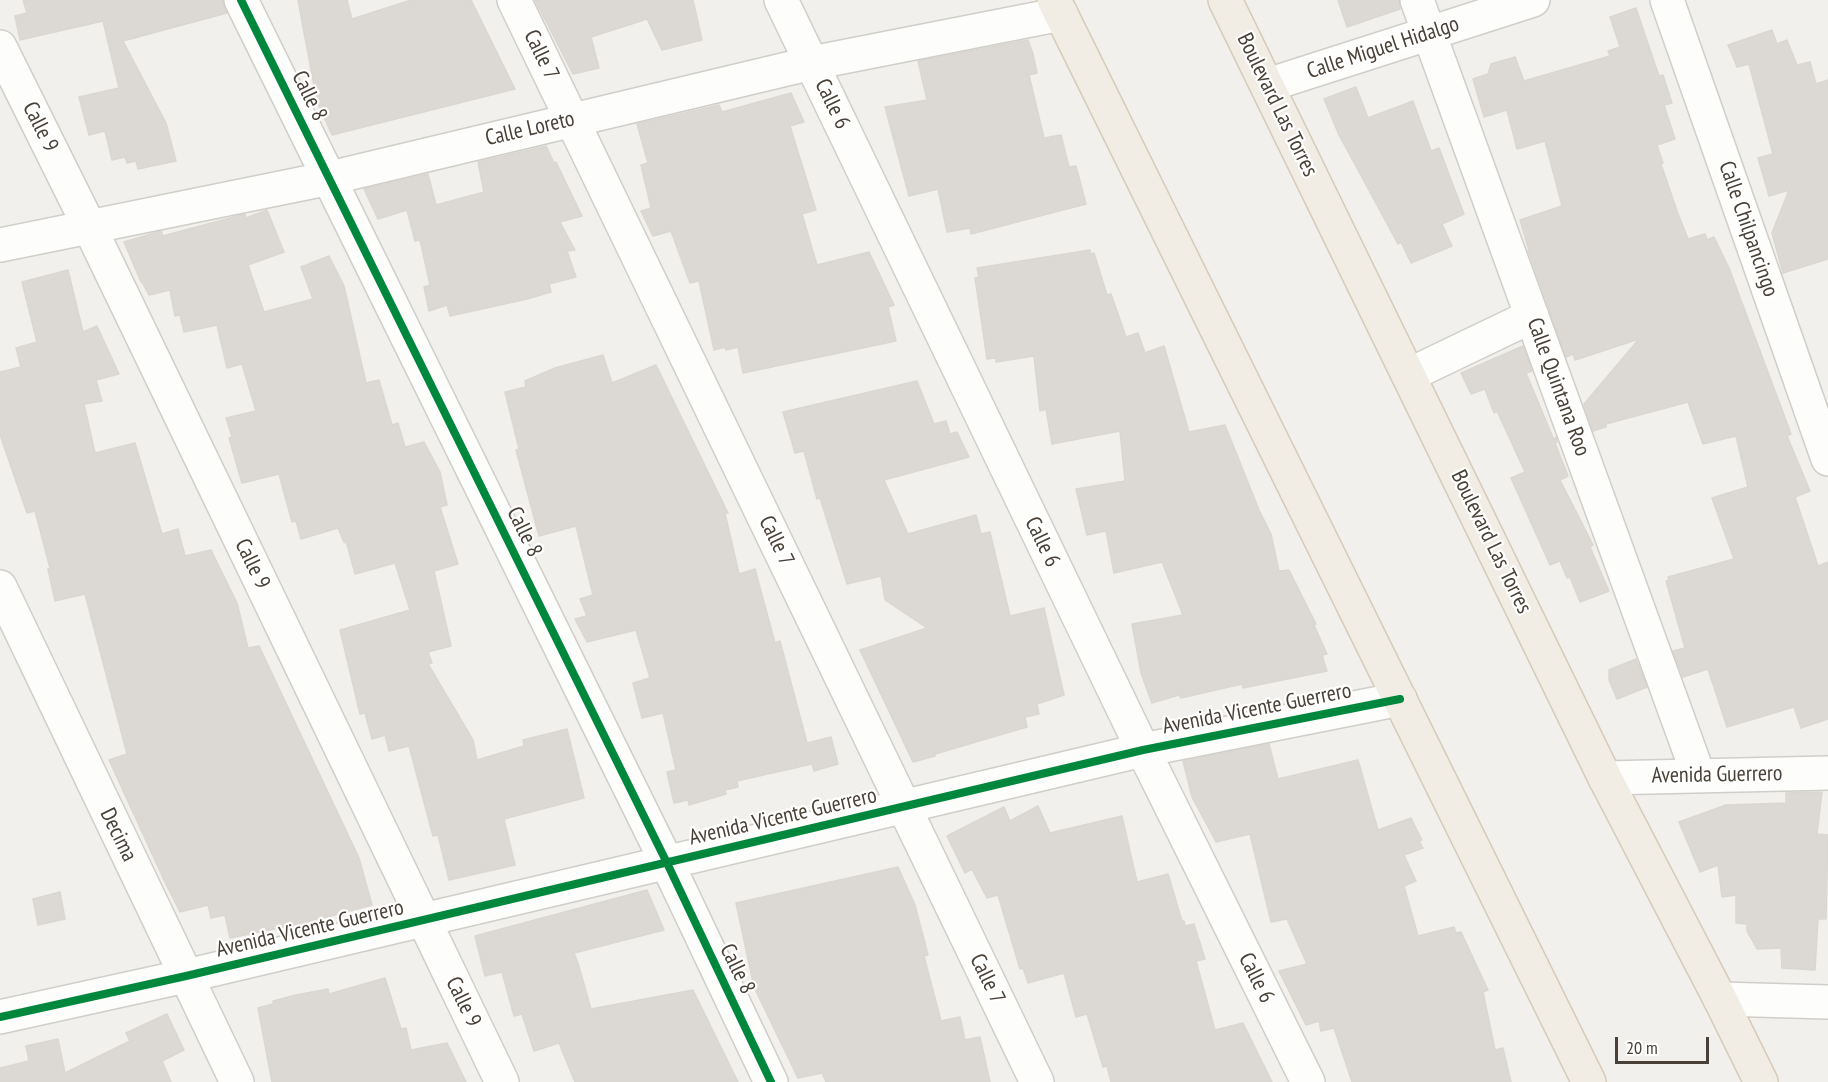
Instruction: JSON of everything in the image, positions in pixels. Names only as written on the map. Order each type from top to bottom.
[{"type":"main road","name":"Boulevard Las Torres","points":[[1225,0],[1605,778],[1761,1082]]},
{"type":"main road","points":[[1057,7],[1589,1082]]},
{"type":"street","name":"Calle 8","points":[[241,0],[667,863],[771,1082]]},
{"type":"street","name":"Calle 7","points":[[514,0],[1037,1082]]},
{"type":"street","name":"Calle 6","points":[[781,0],[1143,750],[1308,1082]]},
{"type":"street","name":"Calle Quintana Roo","points":[[1417,0],[1698,774]]},
{"type":"street","name":"Calle Miguel Hidalgo","points":[[1268,85],[1533,0]]},
{"type":"street","name":"Calle Chilpancingo","points":[[1667,0],[1828,459]]},
{"type":"street","name":"Calle Loreto","points":[[0,245],[330,177],[1057,7]]},
{"type":"street","name":"Calle 9","points":[[0,47],[89,226],[502,1082]]},
{"type":"street","points":[[1409,375],[1532,316]]},
{"type":"street","name":"Decima","points":[[0,587],[237,1082]]},
{"type":"street","name":"Avenida Vicente Guerrero","points":[[0,1017],[423,921],[1143,750],[1400,699]]},
{"type":"street","name":"Avenida Guerrero","points":[[1605,778],[1698,774],[1828,773]]},
{"type":"street","points":[[1720,999],[1828,1002]]},
{"type":"building","points":[[23,0],[222,0],[227,13],[123,41],[166,123],[176,161],[138,169],[136,161],[127,163],[125,157],[112,160],[105,131],[89,135],[79,97],[119,88],[103,21],[20,40],[15,16],[27,13]]},
{"type":"building","points":[[298,0],[347,0],[352,19],[411,0],[471,0],[515,89],[332,135],[317,102]]},
{"type":"building","points":[[535,0],[693,0],[702,40],[662,50],[647,19],[591,37],[599,68],[573,74]]},
{"type":"building","points":[[1338,0],[1399,0],[1400,9],[1347,27]]},
{"type":"building","points":[[1636,8],[1659,76],[1663,75],[1672,103],[1664,105],[1675,139],[1657,145],[1677,211],[1688,239],[1705,234],[1707,240],[1714,237],[1729,268],[1791,434],[1787,436],[1810,491],[1795,497],[1818,566],[1828,562],[1828,719],[1801,728],[1794,707],[1727,727],[1708,669],[1683,677],[1673,651],[1685,648],[1666,581],[1669,580],[1668,577],[1734,559],[1712,498],[1748,487],[1736,436],[1703,444],[1688,402],[1606,424],[1606,427],[1593,431],[1584,404],[1639,339],[1575,360],[1573,354],[1566,357],[1528,250],[1520,220],[1562,206],[1545,141],[1517,149],[1507,110],[1484,117],[1473,79],[1488,74],[1491,64],[1515,57],[1524,81],[1610,56],[1608,51],[1620,47],[1610,17]]},
{"type":"building","points":[[1772,30],[1777,44],[1787,40],[1797,65],[1810,62],[1816,84],[1828,80],[1828,259],[1783,273],[1772,233],[1789,190],[1769,196],[1758,158],[1773,154],[1749,64],[1737,67],[1728,45]]},
{"type":"building","points":[[1028,40],[1037,73],[1029,75],[1044,138],[1061,135],[1069,167],[1076,166],[1086,204],[971,234],[970,228],[947,232],[938,189],[909,196],[885,107],[927,100],[918,61]]},
{"type":"building","points":[[1356,87],[1368,118],[1413,101],[1431,151],[1439,148],[1464,214],[1442,224],[1452,246],[1411,263],[1401,242],[1398,244],[1339,135],[1324,99]]},
{"type":"building","points":[[791,93],[804,122],[790,126],[816,210],[802,214],[817,265],[869,252],[894,305],[888,307],[896,341],[743,373],[738,347],[714,350],[699,281],[690,283],[671,231],[653,236],[641,211],[651,208],[641,165],[648,163],[637,124],[719,105],[722,112]]},
{"type":"building","points":[[546,146],[582,216],[560,222],[575,250],[567,251],[576,277],[549,284],[551,292],[527,299],[450,316],[447,305],[429,311],[424,287],[430,285],[420,240],[415,241],[407,210],[378,219],[364,189],[428,174],[436,205],[484,192],[478,162]]},
{"type":"building","points":[[267,210],[284,252],[248,265],[264,312],[313,299],[301,267],[329,256],[344,286],[366,383],[379,380],[392,425],[398,423],[405,447],[424,442],[440,472],[447,505],[440,507],[458,564],[434,571],[451,646],[428,652],[432,663],[428,664],[473,740],[477,760],[524,746],[523,740],[567,729],[584,798],[504,819],[515,865],[449,880],[438,835],[433,836],[409,746],[389,751],[385,735],[372,739],[365,713],[360,714],[340,630],[410,610],[395,563],[355,574],[347,544],[338,528],[301,539],[296,521],[292,522],[279,474],[242,483],[229,438],[232,437],[226,418],[256,411],[242,364],[227,368],[217,325],[184,332],[180,315],[175,316],[170,290],[149,295],[124,242],[161,231],[163,236],[245,214],[246,218]]},
{"type":"building","points":[[1090,250],[1090,254],[1094,253],[1107,295],[1111,294],[1126,337],[1138,333],[1145,353],[1164,346],[1189,432],[1225,425],[1271,534],[1279,571],[1289,570],[1316,624],[1314,625],[1327,654],[1322,655],[1327,671],[1243,688],[1242,684],[1181,698],[1179,695],[1152,703],[1141,673],[1132,624],[1183,615],[1162,562],[1114,573],[1106,531],[1087,535],[1076,489],[1125,481],[1120,431],[1052,444],[1046,409],[1040,411],[1034,356],[996,362],[996,358],[987,359],[975,278],[979,277],[977,268]]},
{"type":"building","points":[[68,270],[83,332],[97,326],[119,374],[96,380],[102,401],[84,404],[95,453],[135,443],[162,534],[178,529],[185,556],[211,550],[237,603],[248,648],[259,646],[359,858],[372,905],[308,922],[230,938],[225,915],[211,918],[208,905],[180,912],[164,880],[109,760],[127,754],[85,594],[55,601],[48,569],[50,568],[35,511],[27,513],[0,435],[0,372],[21,367],[16,348],[37,342],[22,282]]},
{"type":"building","points":[[1523,346],[1532,371],[1526,373],[1554,440],[1556,437],[1557,442],[1555,443],[1568,476],[1560,480],[1593,545],[1590,547],[1609,591],[1580,602],[1570,577],[1567,578],[1560,561],[1550,565],[1511,478],[1525,472],[1497,411],[1494,413],[1485,389],[1471,394],[1461,373]]},
{"type":"building","points":[[603,355],[612,383],[656,365],[728,513],[725,513],[739,574],[755,569],[775,643],[780,641],[807,743],[831,737],[838,764],[814,771],[812,764],[737,781],[738,787],[725,790],[726,794],[689,805],[688,800],[674,803],[667,772],[676,770],[663,713],[642,718],[633,683],[650,678],[636,630],[587,642],[575,619],[587,616],[580,599],[593,595],[576,526],[539,536],[516,450],[519,449],[505,392],[526,387],[525,381],[555,368]]},
{"type":"building","points":[[917,381],[934,424],[946,421],[950,434],[957,432],[969,457],[884,480],[908,534],[976,515],[981,534],[990,532],[1010,616],[1044,608],[1064,695],[1037,704],[1039,714],[1025,717],[1027,727],[913,762],[860,650],[927,628],[885,600],[881,576],[847,584],[820,498],[817,499],[804,451],[795,453],[783,412]]},
{"type":"building","points":[[1636,659],[1647,687],[1617,699],[1609,680],[1609,670]]},
{"type":"building","points":[[1269,744],[1278,779],[1358,760],[1378,830],[1411,818],[1422,840],[1419,841],[1423,848],[1404,855],[1416,881],[1404,886],[1418,936],[1454,927],[1456,933],[1461,932],[1488,990],[1483,992],[1495,1050],[1503,1048],[1511,1082],[1352,1082],[1334,1028],[1321,1031],[1319,1021],[1306,1025],[1279,971],[1307,964],[1287,919],[1271,922],[1250,834],[1216,842],[1192,797],[1183,761]]},
{"type":"building","points":[[1822,792],[1817,834],[1828,835],[1826,919],[1818,919],[1815,970],[1782,968],[1781,948],[1757,949],[1747,931],[1747,924],[1736,923],[1736,895],[1722,897],[1718,865],[1700,872],[1679,822],[1726,805],[1786,803],[1786,793]]},
{"type":"building","points":[[1038,806],[1050,833],[1122,816],[1137,882],[1168,874],[1182,921],[1185,926],[1194,924],[1205,959],[1196,961],[1215,1030],[1243,1023],[1272,1082],[1111,1082],[1107,1066],[1103,1067],[1087,1014],[1076,1017],[1064,973],[1028,983],[1023,968],[1020,969],[998,895],[987,898],[972,869],[965,873],[947,836],[1004,807],[1010,821]]},
{"type":"building","points":[[898,867],[915,905],[928,955],[924,956],[941,1021],[960,1017],[965,1040],[980,1037],[990,1082],[826,1082],[822,1073],[798,1078],[754,987],[736,903]]},
{"type":"building","points":[[647,890],[664,930],[574,953],[591,1009],[693,990],[738,1082],[575,1082],[559,1043],[534,1051],[522,1014],[514,1016],[502,972],[485,976],[475,936]]},
{"type":"building","points":[[60,892],[65,919],[38,925],[33,899]]},
{"type":"building","points":[[385,978],[401,1029],[406,1028],[411,1050],[447,1043],[466,1082],[272,1082],[258,1008],[296,995],[328,989],[329,994]]},
{"type":"building","points":[[167,1014],[184,1050],[162,1061],[171,1082],[0,1082],[0,1068],[29,1061],[26,1046],[58,1039],[65,1073],[130,1041],[126,1033]]},
{"type":"cycle path","points":[[241,0],[667,863],[771,1082]]},
{"type":"cycle path","points":[[0,1017],[186,976],[1143,750],[1400,699]]}]
